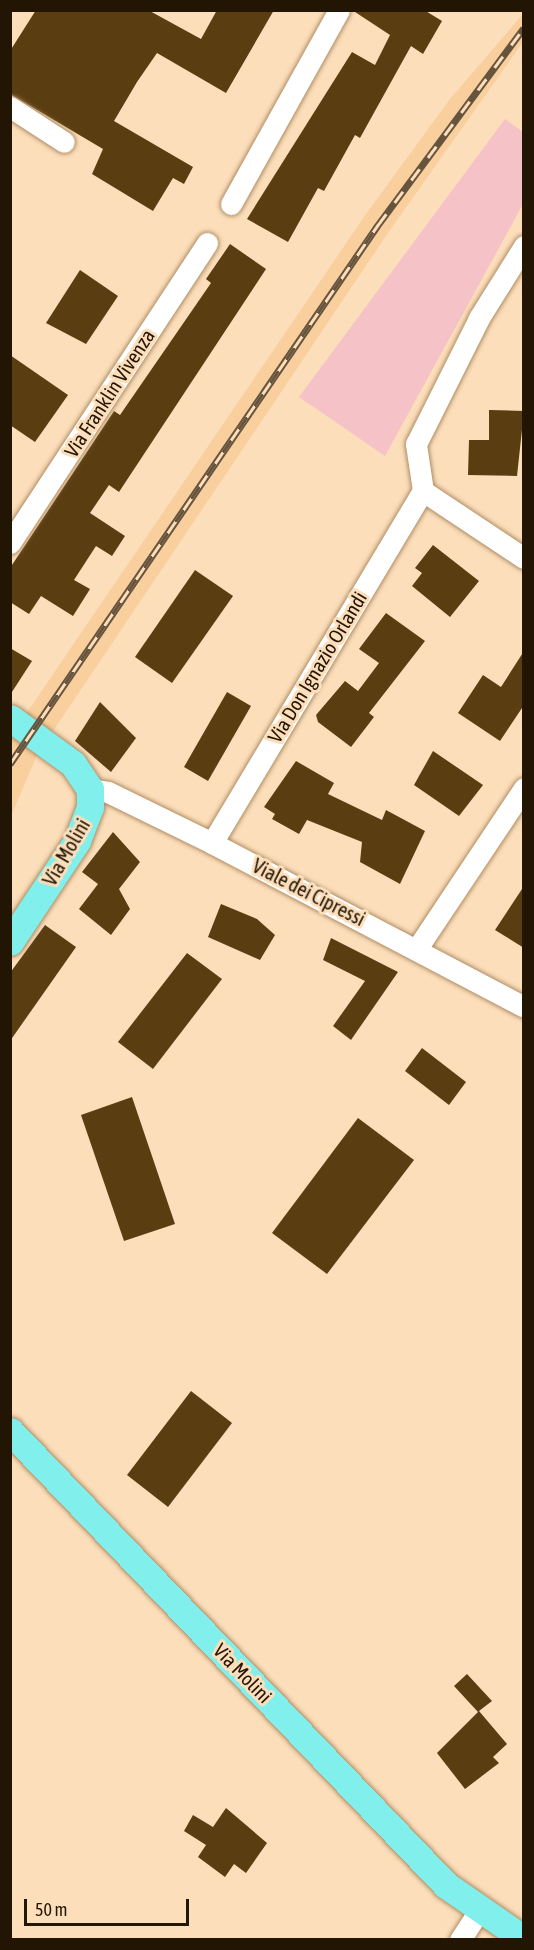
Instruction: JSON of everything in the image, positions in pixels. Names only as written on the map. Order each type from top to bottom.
[{"type":"main road","points":[[10,718],[61,753],[90,789]]},
{"type":"main road","name":"Via Molini","points":[[10,942],[85,826],[90,789]]},
{"type":"main road","name":"Via Molini","points":[[10,1431],[478,1912],[524,1939]]},
{"type":"street","points":[[231,204],[339,10]]},
{"type":"street","points":[[10,107],[64,142]]},
{"type":"street","name":"Via Franklin Vivenza","points":[[10,543],[207,243]]},
{"type":"street","points":[[524,246],[479,318],[416,444],[423,491],[524,558]]},
{"type":"street","name":"Via Don Ignazio Orlandi","points":[[212,843],[423,491]]},
{"type":"street","points":[[418,947],[524,788]]},
{"type":"street","name":"Viale dei Cipressi","points":[[90,789],[108,792],[212,843],[418,947],[524,1007]]},
{"type":"street","points":[[460,1940],[478,1912]]},
{"type":"shaded area","points":[[523,14],[523,42],[390,230],[37,755],[11,816],[11,736],[366,214],[450,99]]},
{"type":"shaded area","points":[[505,119],[523,132],[523,204],[385,456],[299,397]]},
{"type":"building","points":[[36,10],[148,10],[201,39],[217,10],[274,10],[226,93],[157,53],[137,82],[114,121],[193,167],[184,184],[173,178],[153,211],[92,174],[103,149],[10,94],[10,51]]},
{"type":"building","points":[[352,10],[424,10],[442,21],[423,54],[411,46],[360,138],[355,135],[324,191],[318,188],[288,242],[247,219],[352,52],[375,65],[390,35]]},
{"type":"building","points":[[230,244],[266,269],[119,492],[109,485],[90,513],[125,536],[112,556],[96,546],[74,580],[90,589],[73,616],[41,596],[29,614],[10,602],[10,568],[114,411],[120,415],[211,283],[206,279]]},
{"type":"building","points":[[80,270],[118,296],[86,344],[46,323]]},
{"type":"building","points":[[10,355],[68,395],[35,442],[10,425]]},
{"type":"building","points":[[489,410],[524,411],[517,476],[468,475],[469,440],[489,440]]},
{"type":"building","points":[[433,545],[479,581],[450,617],[412,586],[422,573],[415,568]]},
{"type":"building","points":[[195,570],[233,596],[172,683],[135,657]]},
{"type":"building","points":[[386,613],[425,641],[369,713],[374,717],[351,747],[318,722],[316,715],[345,681],[358,691],[379,663],[359,649]]},
{"type":"building","points":[[10,648],[32,661],[10,695]]},
{"type":"building","points":[[524,651],[524,705],[500,741],[458,713],[483,675],[501,687]]},
{"type":"building","points":[[227,692],[251,706],[208,781],[184,767]]},
{"type":"building","points":[[100,702],[136,738],[111,772],[75,741]]},
{"type":"building","points":[[433,751],[483,785],[459,816],[414,785]]},
{"type":"building","points":[[296,761],[334,783],[328,794],[382,820],[386,810],[425,831],[400,884],[360,862],[362,842],[307,820],[299,834],[272,819],[275,814],[264,807]]},
{"type":"building","points":[[113,832],[140,862],[119,889],[130,909],[111,935],[79,909],[98,884],[82,872]]},
{"type":"building","points":[[524,886],[524,948],[495,930]]},
{"type":"building","points":[[221,904],[257,919],[275,935],[260,960],[208,937]]},
{"type":"building","points":[[45,925],[76,947],[10,1041],[10,973]]},
{"type":"building","points":[[331,938],[398,972],[351,1040],[333,1026],[365,981],[323,960]]},
{"type":"building","points":[[187,953],[222,979],[153,1069],[118,1042]]},
{"type":"building","points":[[422,1048],[466,1082],[449,1105],[405,1071]]},
{"type":"building","points":[[132,1097],[175,1224],[124,1241],[81,1115]]},
{"type":"building","points":[[358,1118],[414,1160],[327,1274],[272,1233]]},
{"type":"building","points":[[191,1391],[232,1423],[168,1507],[127,1475]]},
{"type":"building","points":[[467,1674],[492,1701],[479,1711],[507,1744],[493,1757],[499,1763],[465,1789],[437,1753],[478,1712],[454,1686]]},
{"type":"building","points":[[226,1808],[267,1843],[246,1873],[234,1864],[225,1877],[198,1857],[206,1845],[184,1831],[193,1815],[213,1827]]},
{"type":"railway","points":[[10,764],[378,225],[524,28]]}]
